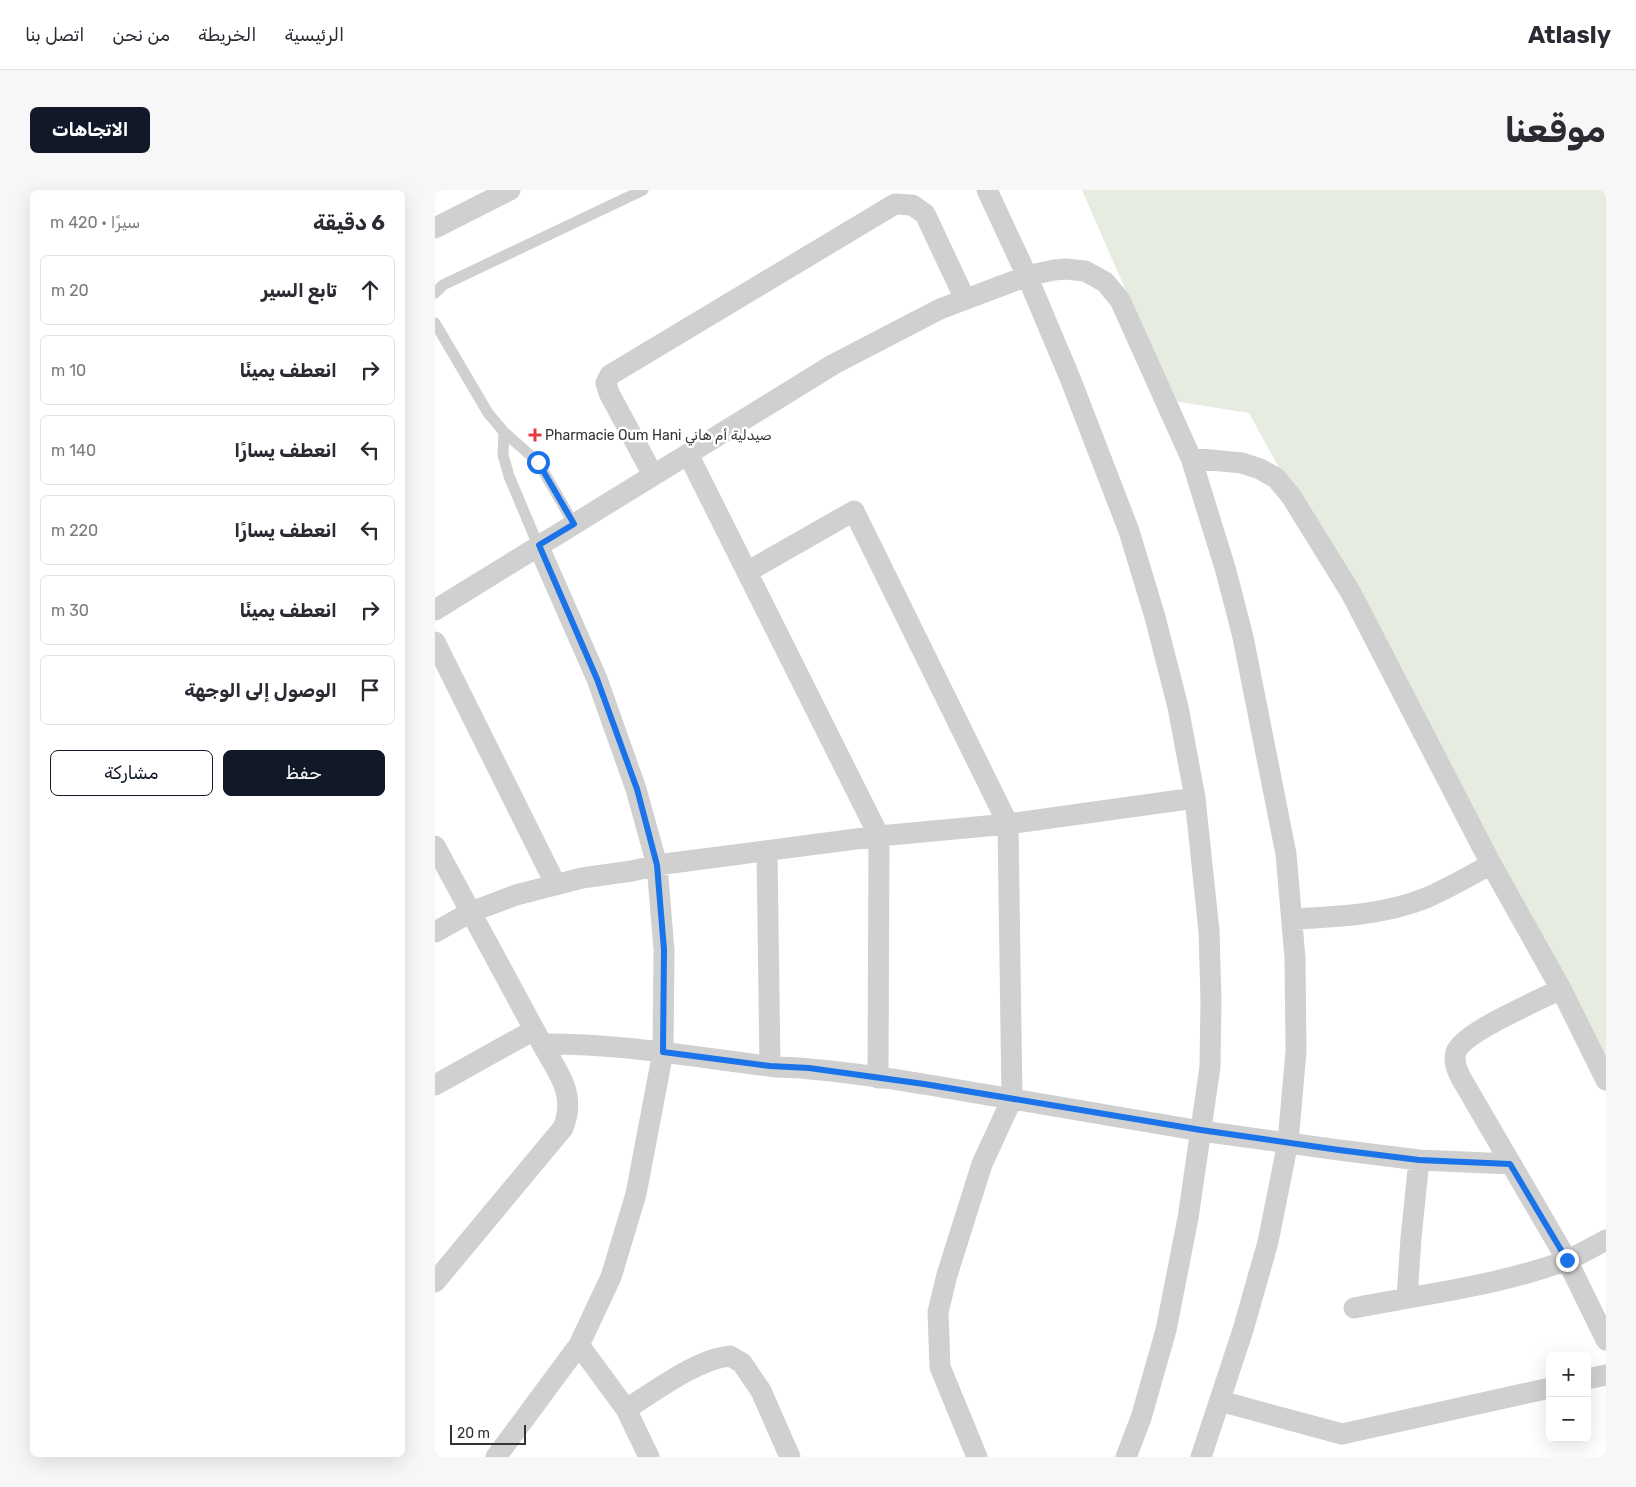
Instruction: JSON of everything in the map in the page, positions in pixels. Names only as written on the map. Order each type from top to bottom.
[{"type":"street","points":[[435,228],[510,190]]},
{"type":"street","points":[[987,190],[1027,276],[1070,378],[1129,531],[1155,617],[1171,680],[1195,798],[1209,931],[1210,1067],[1188,1218],[1166,1330],[1141,1418],[1126,1457]]},
{"type":"street","points":[[653,475],[609,393],[606,383],[609,375],[895,204],[912,206],[925,214],[965,299]]},
{"type":"street","points":[[435,610],[833,364],[940,309],[1027,276],[1054,270],[1085,271],[1105,282],[1120,300],[1191,458],[1226,571],[1243,637],[1287,854],[1295,958],[1296,1051],[1288,1142],[1268,1242],[1243,1330],[1201,1457]]},
{"type":"street","points":[[688,454],[879,836],[878,1078]]},
{"type":"street","points":[[1191,458],[1242,463],[1260,469],[1276,478],[1291,496],[1351,594],[1491,864],[1561,990],[1606,1080]]},
{"type":"street","points":[[747,572],[854,511],[1008,824],[1012,1099],[981,1164],[947,1275],[938,1312],[940,1367],[977,1457]]},
{"type":"street","points":[[496,1457],[579,1345],[611,1277],[625,1236],[636,1194],[663,1052],[664,950],[657,865],[637,789],[597,679],[539,545]]},
{"type":"street","points":[[435,642],[555,885]]},
{"type":"street","points":[[435,932],[471,912],[516,895],[582,878],[632,871],[657,865],[879,836],[1008,824],[1195,798]]},
{"type":"street","points":[[435,846],[567,1090],[569,1103],[568,1116],[563,1128],[435,1282]]},
{"type":"street","points":[[767,852],[770,1066]]},
{"type":"street","points":[[1292,919],[1358,914],[1407,903],[1451,886],[1491,864]]},
{"type":"street","points":[[1561,990],[1478,1031],[1465,1040],[1456,1051],[1456,1068],[1567,1260],[1606,1340]]},
{"type":"street","points":[[435,1085],[538,1037],[570,1044],[663,1052],[770,1066],[809,1068],[1201,1130],[1419,1160],[1510,1164]]},
{"type":"street","points":[[1407,1298],[1419,1160]]},
{"type":"street","points":[[1354,1308],[1478,1286],[1522,1275],[1567,1260],[1606,1240]]},
{"type":"street","points":[[579,1345],[626,1409],[649,1457]]},
{"type":"street","points":[[626,1409],[681,1375],[706,1363],[729,1356],[742,1363],[761,1391],[790,1457]]},
{"type":"street","points":[[1591,1379],[1606,1375]]},
{"type":"street","points":[[1220,1400],[1342,1434],[1546,1389]]},
{"type":"lane","points":[[435,293],[443,286],[643,190]]},
{"type":"lane","points":[[435,323],[488,413],[504,432],[538,462],[574,524]]},
{"type":"lane","points":[[504,432],[503,456],[509,476],[539,545]]},
{"type":"shaded area","points":[[1082,190],[1606,190],[1606,1063],[1249,413],[1174,401]]},
{"type":"place","name":"Pharmacie Oum Hani صيدلية أم هاني","points":[[535,435]]},
{"type":"route","points":[[538,462],[574,524],[539,545],[597,679],[637,789],[657,865],[664,950],[663,1052],[770,1066],[809,1068],[924,1084],[1201,1130],[1339,1150],[1419,1160],[1510,1164],[1567,1260]]}]
